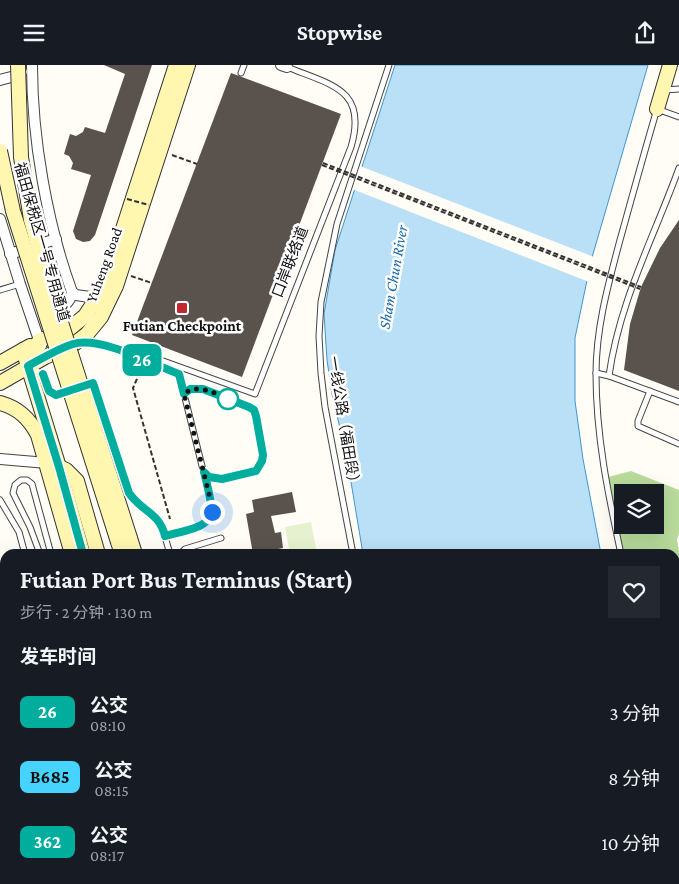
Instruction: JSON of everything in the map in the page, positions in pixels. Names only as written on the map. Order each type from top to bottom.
[{"type":"main road","name":"福田保税区一号专用通道","points":[[18,65],[21,157],[31,220],[48,285],[124,545]]},
{"type":"main road","name":"Yuheng Road","points":[[0,363],[39,341],[69,329],[85,316],[97,299],[111,266],[176,65]]},
{"type":"main road","name":"Yuheng Road","points":[[0,383],[45,357],[74,344],[95,325],[111,298],[188,65]]},
{"type":"main road","points":[[657,109],[670,65]]},
{"type":"main road","name":"福田保税区一号专用通道","points":[[0,151],[12,211],[124,545]]},
{"type":"main road","points":[[28,366],[39,341]]},
{"type":"main road","points":[[23,350],[53,465],[71,549]]},
{"type":"main road","points":[[0,403],[18,410],[28,419],[38,435],[53,465],[81,549]]},
{"type":"main road","points":[[53,465],[77,481],[97,549]]},
{"type":"street","points":[[0,80],[19,74],[27,65]]},
{"type":"street","points":[[32,65],[34,111],[38,143],[56,239],[72,292],[67,304],[32,319]]},
{"type":"street","points":[[0,219],[45,357]]},
{"type":"street","points":[[10,254],[56,239]]},
{"type":"street","points":[[72,292],[76,295],[97,299]]},
{"type":"street","points":[[0,459],[53,465]]},
{"type":"lane","points":[[241,73],[244,65]]},
{"type":"lane","name":"一线公路（福田段）","points":[[352,549],[325,407],[319,336],[321,302],[337,225],[389,65]]},
{"type":"lane","name":"口岸联络道","points":[[141,359],[149,357],[255,395],[351,147],[356,125],[355,111],[344,93],[333,86],[284,66]]},
{"type":"lane","points":[[663,90],[679,89]]},
{"type":"lane","points":[[620,549],[597,428],[596,373],[598,331],[604,298],[657,109],[679,117]]},
{"type":"lane","points":[[609,375],[613,347],[627,299],[679,172]]},
{"type":"lane","points":[[679,172],[679,187]]},
{"type":"lane","points":[[0,290],[20,284]]},
{"type":"lane","points":[[74,344],[100,343],[179,374],[204,472],[212,512],[209,520],[202,526],[165,536]]},
{"type":"lane","points":[[28,366],[43,374],[49,391],[56,395],[93,383],[129,493],[136,503],[156,517],[161,523],[169,549]]},
{"type":"lane","points":[[596,373],[609,375],[679,402]]},
{"type":"lane","points":[[184,394],[190,389],[203,389],[249,407],[254,410],[256,416],[263,455],[256,471],[222,479],[209,477],[204,472]]},
{"type":"lane","points":[[650,391],[638,421],[638,426],[679,443]]},
{"type":"lane","points":[[38,549],[30,527],[13,493],[15,485],[21,479],[27,480],[32,484],[49,549]]},
{"type":"lane","points":[[0,500],[19,532],[24,549]]},
{"type":"lane","points":[[185,549],[221,539]]},
{"type":"path","points":[[172,155],[197,164]]},
{"type":"path","points":[[323,164],[640,288]]},
{"type":"path","points":[[127,199],[149,205]]},
{"type":"path","points":[[131,276],[152,283]]},
{"type":"path","points":[[140,372],[133,389],[170,519]]},
{"type":"green space","points":[[631,471],[664,484],[614,484],[614,515],[608,477]]},
{"type":"green space","points":[[664,484],[679,490],[679,533],[677,540],[678,549],[619,549],[617,534],[664,534]]},
{"type":"green space","points":[[311,522],[316,549],[289,549],[285,527]]},
{"type":"water","name":"Sham Chun River","points":[[395,65],[648,65],[591,261],[575,338],[575,401],[583,459],[600,549],[362,549],[347,458],[332,394],[327,360],[324,314],[335,250]]},
{"type":"pier","points":[[360,166],[594,257],[589,282],[352,189]]},
{"type":"building","points":[[104,65],[152,65],[95,235],[90,241],[83,242],[76,239],[73,231],[91,175],[71,169],[73,163],[69,156],[64,154],[70,134],[76,136],[83,132],[85,127],[105,133],[125,74]]},
{"type":"building","name":"Futian Checkpoint","points":[[231,73],[341,114],[242,377],[132,335]]},
{"type":"building","points":[[679,220],[679,391],[624,370],[630,324],[641,287],[660,248]]},
{"type":"building","points":[[292,492],[296,512],[271,516],[275,533],[281,532],[283,548],[252,549],[246,514],[254,512],[252,500]]},
{"type":"bus line","name":"26","points":[[43,374],[49,391],[56,395],[93,383],[129,493],[136,503],[156,517],[161,523],[165,536],[202,526],[209,520],[212,512],[211,502],[204,472],[209,477],[222,479],[256,471],[260,466],[263,455],[256,416],[254,410],[249,407],[203,389],[190,389],[184,394],[179,374],[100,343],[74,344],[28,366],[82,549]]},
{"type":"place","name":"Futian Checkpoint","points":[[182,308]]},
{"type":"route","points":[[212,512],[184,394],[190,389],[196,388],[228,399]]}]
